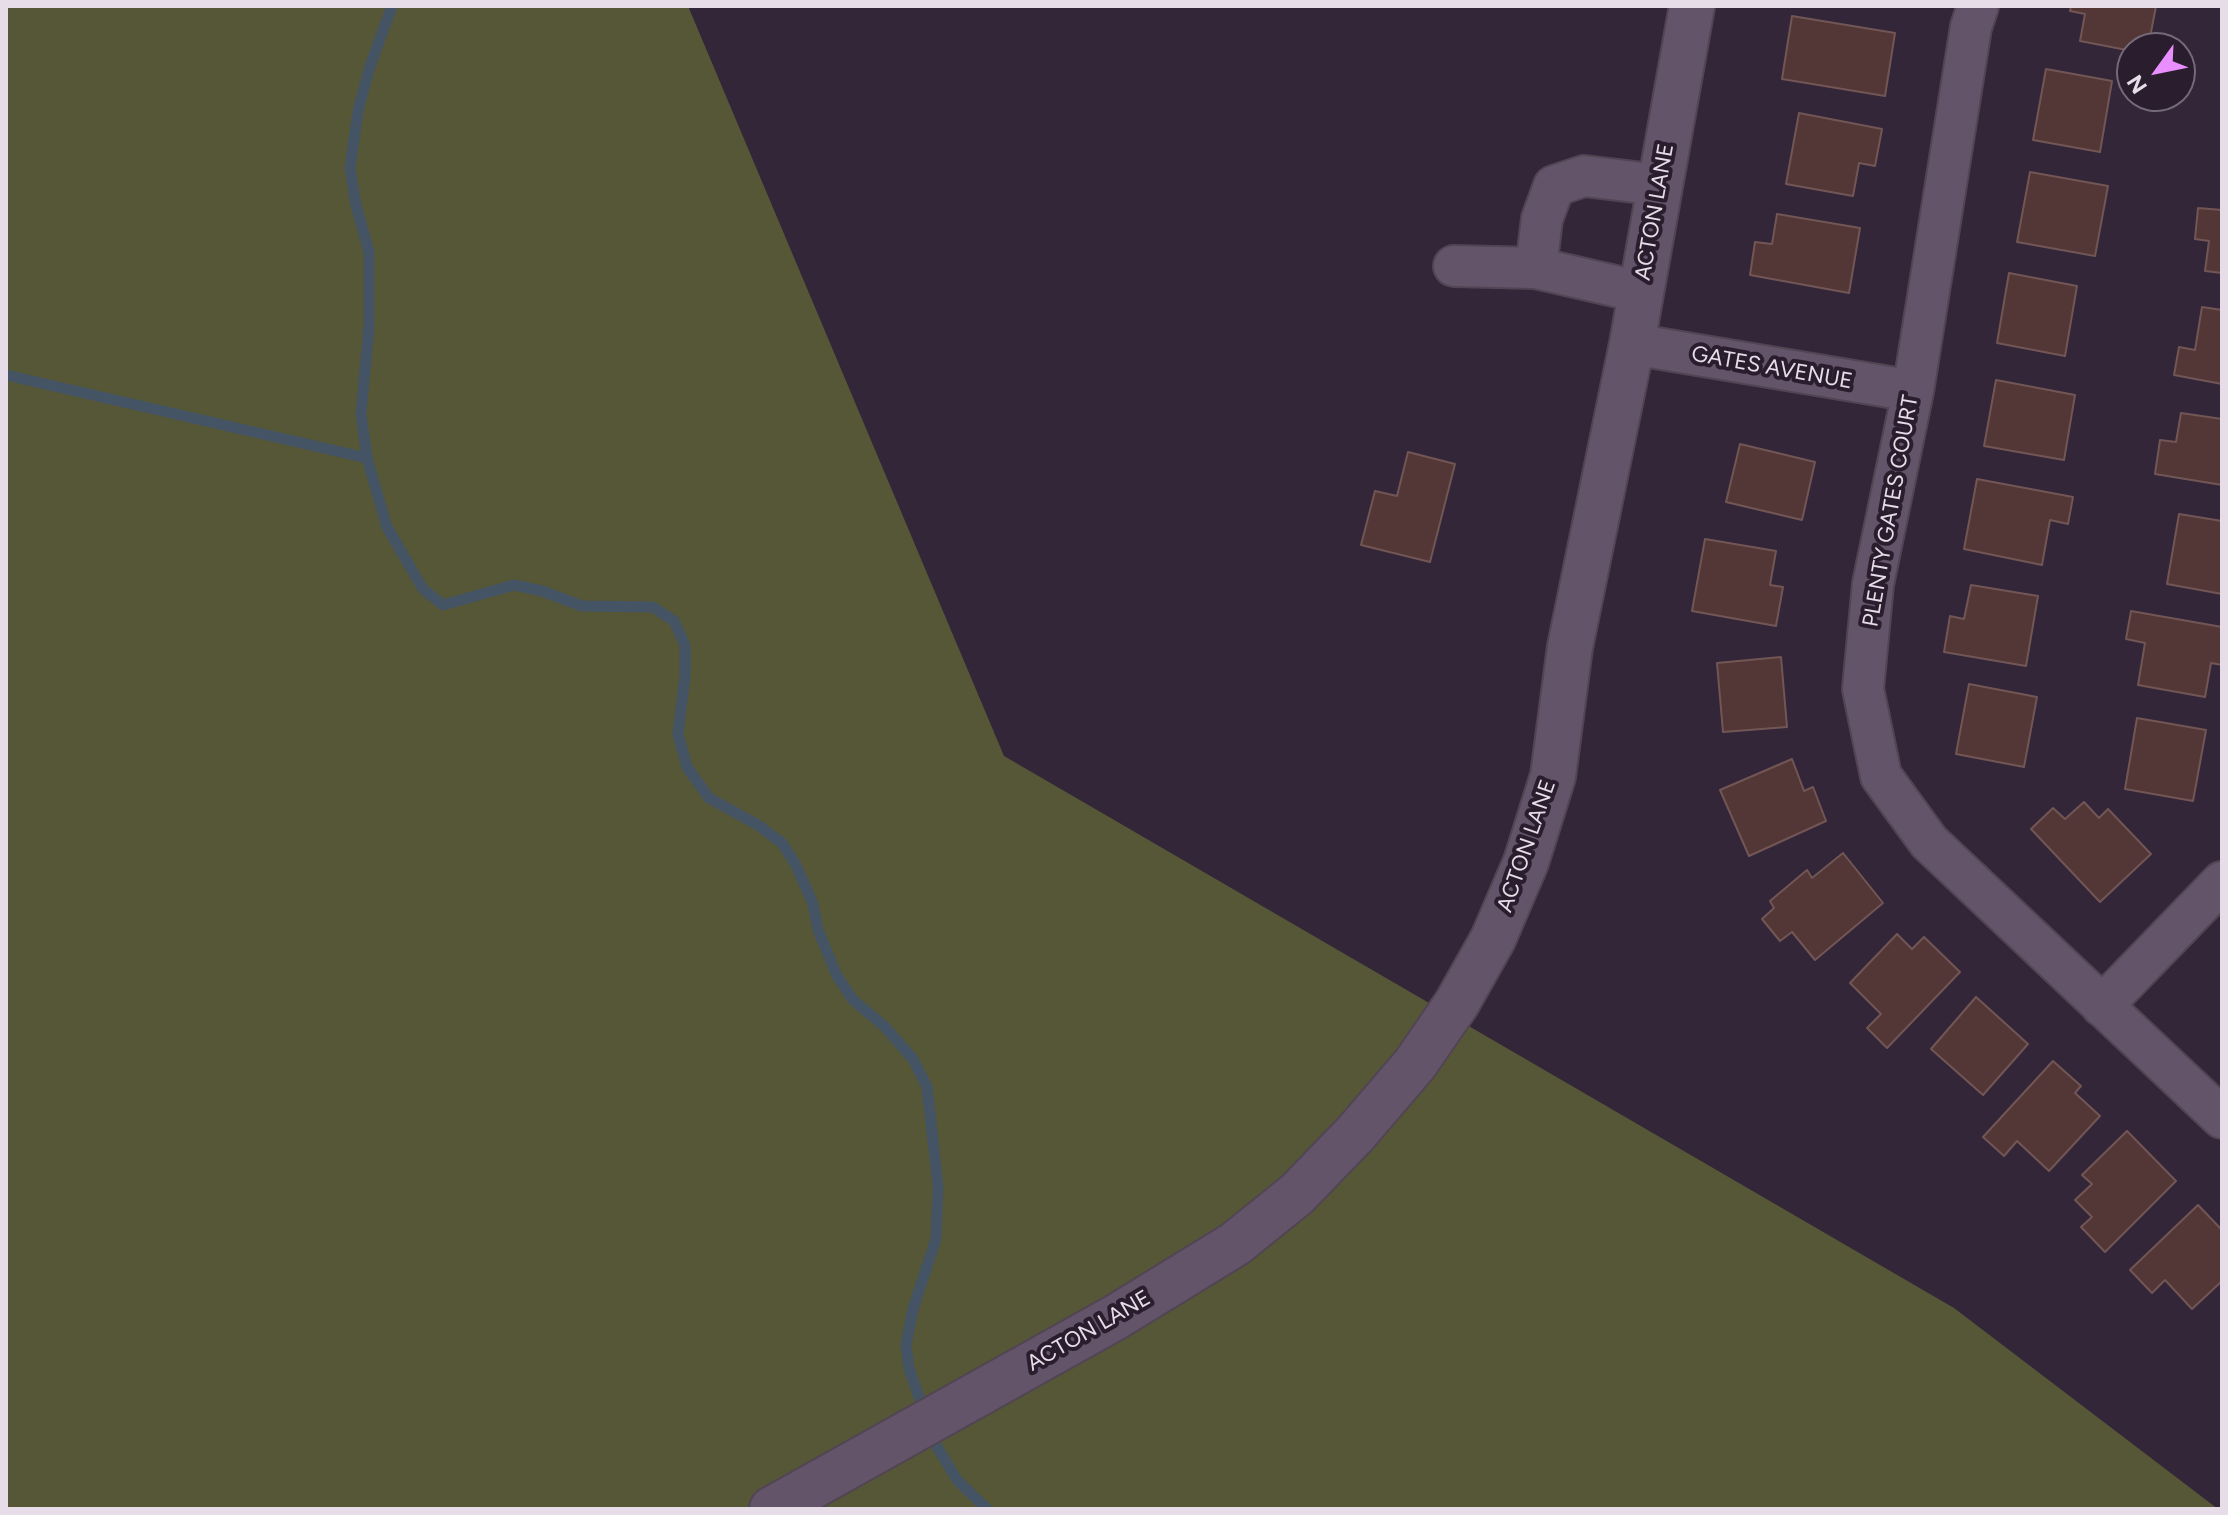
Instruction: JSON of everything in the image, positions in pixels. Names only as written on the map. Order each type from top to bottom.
[{"type":"street","name":"ACTON LANE","points":[[772,1509],[1116,1317],[1235,1244],[1297,1194],[1356,1133],[1415,1064],[1457,1003],[1493,939],[1526,862],[1553,776],[1570,647],[1632,344],[1692,6]]},
{"type":"street","name":"PLENTY GATES COURT","points":[[1978,6],[1971,27],[1913,391],[1873,584],[1863,689],[1881,776],[1929,842],[2222,1118]]},
{"type":"street","points":[[1536,268],[1542,219],[1554,186],[1584,176],[1660,185]]},
{"type":"street","points":[[1454,266],[1536,268],[1641,292]]},
{"type":"street","name":"GATES AVENUE","points":[[1632,344],[1913,391]]},
{"type":"street","points":[[2102,1006],[2222,882]]},
{"type":"green space","points":[[6,6],[688,6],[1004,756],[1954,1308],[2218,1509],[6,1509]]},
{"type":"building","points":[[2071,6],[2156,6],[2151,32],[2116,32],[2116,48],[2080,41],[2085,14],[2070,11]]},
{"type":"building","points":[[1792,16],[1895,33],[1885,96],[1782,79]]},
{"type":"building","points":[[2046,69],[2112,81],[2100,152],[2033,140]]},
{"type":"building","points":[[1799,113],[1882,129],[1875,166],[1859,163],[1853,196],[1786,184]]},
{"type":"building","points":[[2030,172],[2108,186],[2095,256],[2017,242]]},
{"type":"building","points":[[2198,208],[2222,210],[2222,273],[2205,271],[2209,241],[2195,239]]},
{"type":"building","points":[[1777,214],[1860,228],[1849,293],[1750,275],[1755,242],[1772,244]]},
{"type":"building","points":[[2009,273],[2077,286],[2065,356],[1997,343]]},
{"type":"building","points":[[2202,307],[2222,310],[2222,384],[2174,375],[2179,347],[2195,350]]},
{"type":"building","points":[[1996,380],[2075,395],[2064,460],[1984,446]]},
{"type":"building","points":[[2181,413],[2222,419],[2222,485],[2155,474],[2160,440],[2176,442]]},
{"type":"building","points":[[1740,444],[1815,462],[1802,520],[1726,502]]},
{"type":"building","points":[[1408,452],[1455,464],[1430,562],[1361,545],[1375,491],[1397,496]]},
{"type":"building","points":[[1977,479],[2073,497],[2068,524],[2050,520],[2042,565],[1964,549]]},
{"type":"building","points":[[2179,514],[2222,521],[2222,594],[2167,584]]},
{"type":"building","points":[[1705,539],[1776,551],[1770,585],[1783,587],[1776,626],[1692,611]]},
{"type":"building","points":[[1971,585],[2038,596],[2026,666],[1944,652],[1950,616],[1964,619]]},
{"type":"building","points":[[2131,611],[2222,627],[2222,665],[2211,663],[2205,697],[2138,685],[2145,643],[2126,639]]},
{"type":"building","points":[[1781,657],[1787,727],[1723,732],[1717,663]]},
{"type":"building","points":[[1969,684],[2037,697],[2024,767],[1956,754]]},
{"type":"building","points":[[2137,718],[2206,730],[2193,801],[2125,789]]},
{"type":"building","points":[[1792,759],[1804,791],[1813,787],[1826,821],[1749,856],[1720,790]]},
{"type":"building","points":[[2084,802],[2099,818],[2108,809],[2151,854],[2100,902],[2031,829],[2053,808],[2065,819]]},
{"type":"building","points":[[1843,853],[1883,903],[1815,960],[1792,932],[1780,941],[1762,919],[1774,908],[1770,901],[1807,870],[1812,878]]},
{"type":"building","points":[[1897,934],[1912,949],[1924,937],[1960,972],[1887,1048],[1867,1028],[1881,1014],[1850,983]]},
{"type":"building","points":[[1976,997],[2028,1044],[1983,1095],[1931,1049]]},
{"type":"building","points":[[2053,1061],[2081,1086],[2075,1093],[2100,1116],[2049,1171],[2017,1141],[2004,1156],[1983,1137]]},
{"type":"building","points":[[2127,1131],[2176,1181],[2105,1252],[2081,1227],[2092,1217],[2075,1200],[2092,1184],[2082,1175]]},
{"type":"building","points":[[2198,1205],[2222,1230],[2222,1281],[2192,1309],[2165,1280],[2152,1293],[2130,1270]]},
{"type":"waterway","points":[[392,6],[369,69],[358,111],[350,168],[369,252],[369,326],[361,414],[367,458],[387,527],[423,589],[443,605],[514,585],[542,591],[582,606],[653,607],[674,621],[685,645],[685,676],[678,734],[687,767],[709,798],[758,825],[782,843],[796,865],[813,904],[818,930],[837,976],[853,1000],[884,1026],[913,1059],[927,1087],[938,1186],[936,1239],[913,1309],[906,1345],[909,1368],[925,1415]]},
{"type":"waterway","points":[[6,375],[367,458]]},
{"type":"waterway","points":[[931,1431],[957,1480],[987,1509]]}]
